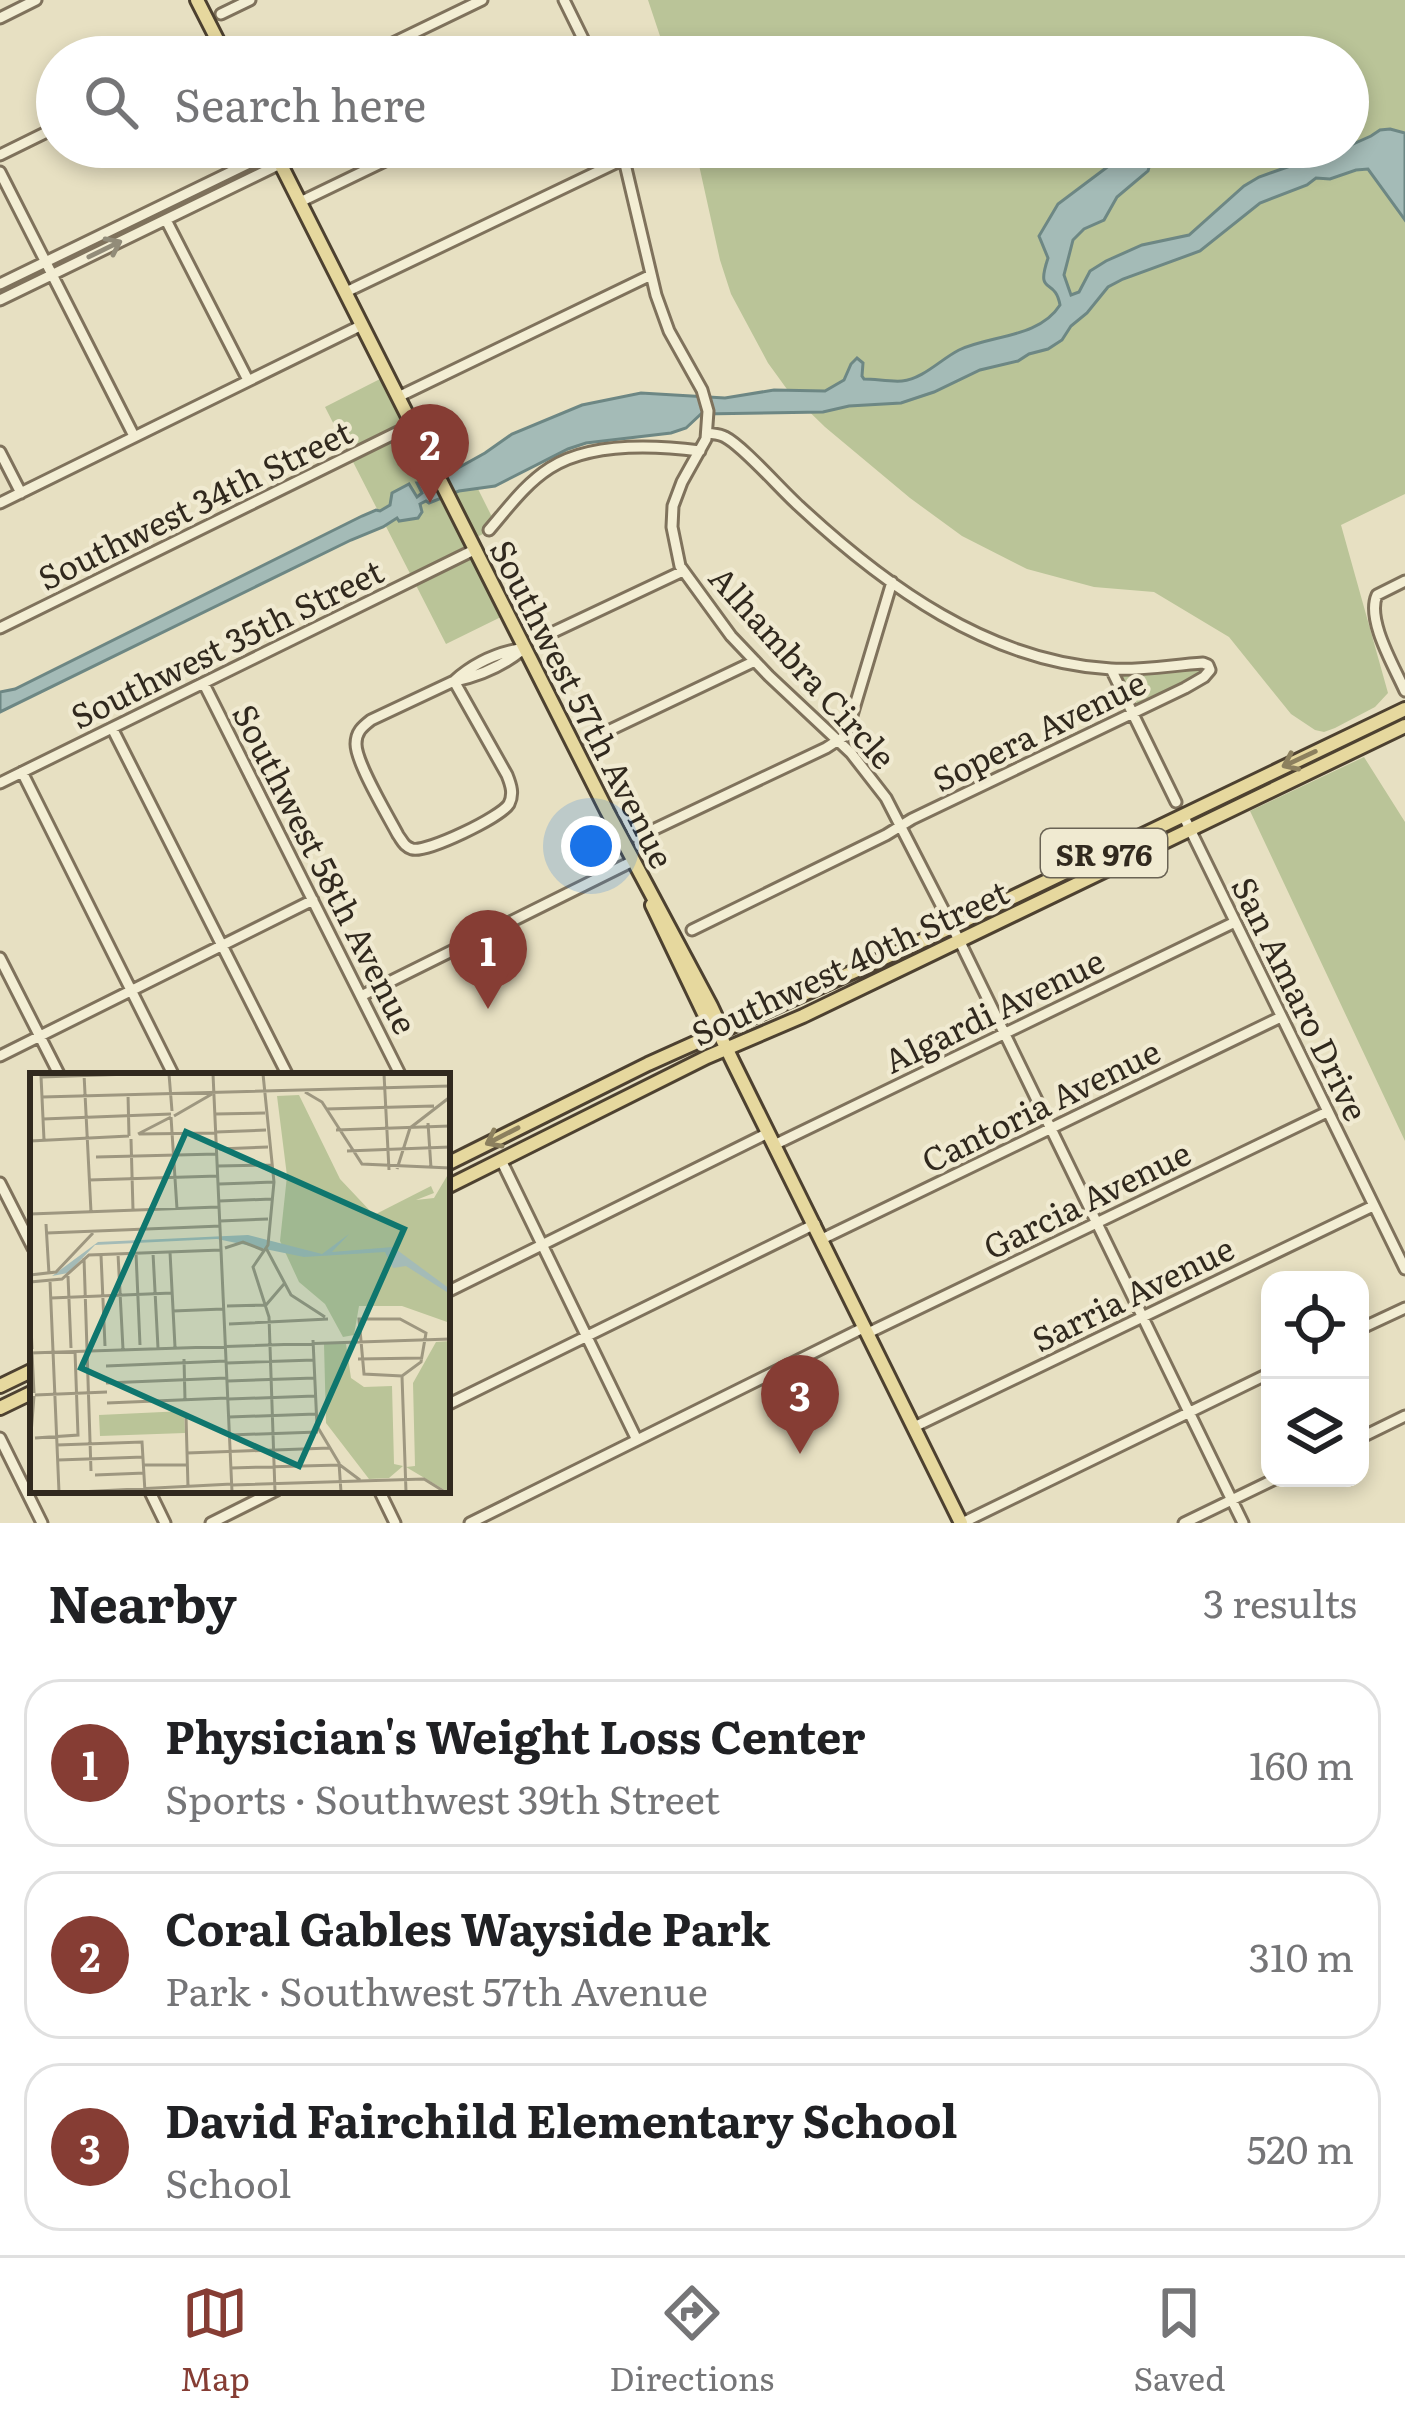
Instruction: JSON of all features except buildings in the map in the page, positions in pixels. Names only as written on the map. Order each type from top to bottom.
[{"type":"main road","points":[[197,0],[216,36]]},
{"type":"main road","name":"Southwest 57th Avenue","points":[[282,168],[634,860],[652,898],[652,909],[718,1021],[726,1048],[961,1523]]},
{"type":"main road","name":"Southwest 40th Street","points":[[450,1164],[557,1109],[952,927],[1179,809],[1405,709]]},
{"type":"main road","name":"Southwest 40th Street","points":[[451,1185],[726,1048],[802,1016],[1405,726]]},
{"type":"main road","points":[[550,1135],[557,1109]]},
{"type":"main road","points":[[534,1143],[542,1117]]},
{"type":"main road","points":[[0,1386],[30,1371]]},
{"type":"main road","points":[[0,1408],[30,1393]]},
{"type":"street","points":[[0,18],[36,0]]},
{"type":"street","points":[[221,14],[250,0]]},
{"type":"street","points":[[407,36],[482,0]]},
{"type":"street","points":[[564,0],[582,36]]},
{"type":"street","points":[[0,155],[36,137]]},
{"type":"street","points":[[0,284],[245,168]]},
{"type":"street","points":[[0,300],[166,220],[252,168]]},
{"type":"street","points":[[300,202],[370,168]]},
{"type":"street","points":[[346,292],[593,168]]},
{"type":"street","name":"Alhambra Circle","points":[[626,168],[669,331],[704,395],[709,417],[707,433],[672,514],[677,558],[712,614],[877,784],[959,940],[1244,1523]]},
{"type":"street","points":[[0,172],[134,436]]},
{"type":"street","points":[[166,220],[248,380]]},
{"type":"street","points":[[398,397],[651,275]]},
{"type":"street","points":[[0,503],[362,325]]},
{"type":"street","name":"Southwest 34th Street","points":[[0,628],[412,425]]},
{"type":"street","points":[[707,433],[728,438],[834,538],[947,619],[1057,661],[1111,669]]},
{"type":"street","points":[[489,530],[532,482],[572,457],[640,447],[700,451]]},
{"type":"street","points":[[0,452],[20,493]]},
{"type":"street","name":"Southwest 35th Street","points":[[0,783],[476,549]]},
{"type":"street","points":[[543,637],[683,571]]},
{"type":"street","points":[[1405,580],[1377,595],[1372,608],[1405,691]]},
{"type":"street","points":[[638,837],[846,734],[892,582]]},
{"type":"street","points":[[454,681],[507,775],[511,800],[489,820],[429,847],[413,849],[398,835],[358,756],[357,736],[362,727],[503,651],[525,648]]},
{"type":"street","points":[[589,740],[755,661]]},
{"type":"street","name":"Sopera Avenue","points":[[692,930],[1209,672],[1209,667],[1199,663],[1111,669]]},
{"type":"street","name":"San Amaro Drive","points":[[1111,669],[1405,1269]]},
{"type":"street","name":"Southwest 58th Avenue","points":[[204,684],[400,1073]]},
{"type":"street","points":[[112,728],[286,1073]]},
{"type":"street","points":[[22,772],[172,1073]]},
{"type":"street","points":[[361,996],[634,860]]},
{"type":"street","points":[[0,1057],[313,901]]},
{"type":"street","name":"Algardi Avenue","points":[[450,1291],[1234,922]]},
{"type":"street","points":[[0,958],[58,1073]]},
{"type":"street","name":"Cantoria Avenue","points":[[822,1239],[1281,1017]]},
{"type":"street","name":"Garcia Avenue","points":[[470,1523],[1328,1112]]},
{"type":"street","points":[[501,1160],[637,1440]]},
{"type":"street","points":[[0,1183],[30,1242]]},
{"type":"street","name":"Sarria Avenue","points":[[914,1427],[1373,1206]]},
{"type":"street","points":[[450,1404],[814,1224]]},
{"type":"street","points":[[1369,1325],[1405,1308]]},
{"type":"street","points":[[961,1523],[1261,1378]]},
{"type":"street","points":[[1369,1434],[1405,1416]]},
{"type":"street","points":[[0,1438],[42,1523]]},
{"type":"street","points":[[1184,1523],[1261,1486]]},
{"type":"street","points":[[150,1493],[165,1523]]},
{"type":"street","points":[[211,1523],[271,1493]]},
{"type":"street","points":[[380,1493],[395,1523]]},
{"type":"green space","points":[[648,0],[1405,0],[1405,494],[1341,525],[1388,693],[1375,707],[1335,728],[1315,730],[1291,714],[1229,637],[1154,592],[1094,587],[1027,569],[962,536],[910,498],[825,427],[789,392],[768,363],[731,294],[700,168],[1369,168],[1369,36],[660,36]]},
{"type":"green space","points":[[380,379],[431,479],[465,463],[497,527],[465,543],[503,616],[446,644],[325,407]]},
{"type":"green space","points":[[1198,667],[1201,675],[1137,706],[1132,705],[1119,678],[1121,675]]},
{"type":"green space","points":[[1364,757],[1405,822],[1405,1141],[1250,811]]},
{"type":"water","points":[[1380,130],[1405,133],[1405,220],[1368,169],[1316,178],[1260,203],[1200,251],[1108,287],[1062,340],[1048,349],[980,370],[901,403],[823,412],[701,414],[686,428],[671,433],[568,449],[495,486],[426,501],[420,504],[418,518],[397,518],[0,712],[0,692],[15,689],[380,511],[390,505],[392,493],[409,484],[417,497],[422,493],[417,483],[431,483],[512,434],[582,405],[641,393],[725,398],[774,390],[825,391],[844,380],[857,358],[863,363],[864,379],[902,381],[925,373],[959,350],[1040,324],[1060,305],[1045,282],[1048,258],[1039,236],[1058,204],[1106,168],[1149,168],[1117,197],[1104,220],[1073,240],[1064,275],[1071,295],[1079,292],[1090,271],[1106,261],[1142,245],[1189,235],[1259,177],[1285,168],[1369,168],[1369,137]]},
{"type":"place","name":"Coral Gables Wayside Park","points":[[430,503]]},
{"type":"place","name":"Physician's Weight Loss Center","points":[[488,1009]]},
{"type":"place","name":"David Fairchild Elementary School","points":[[800,1454]]}]
